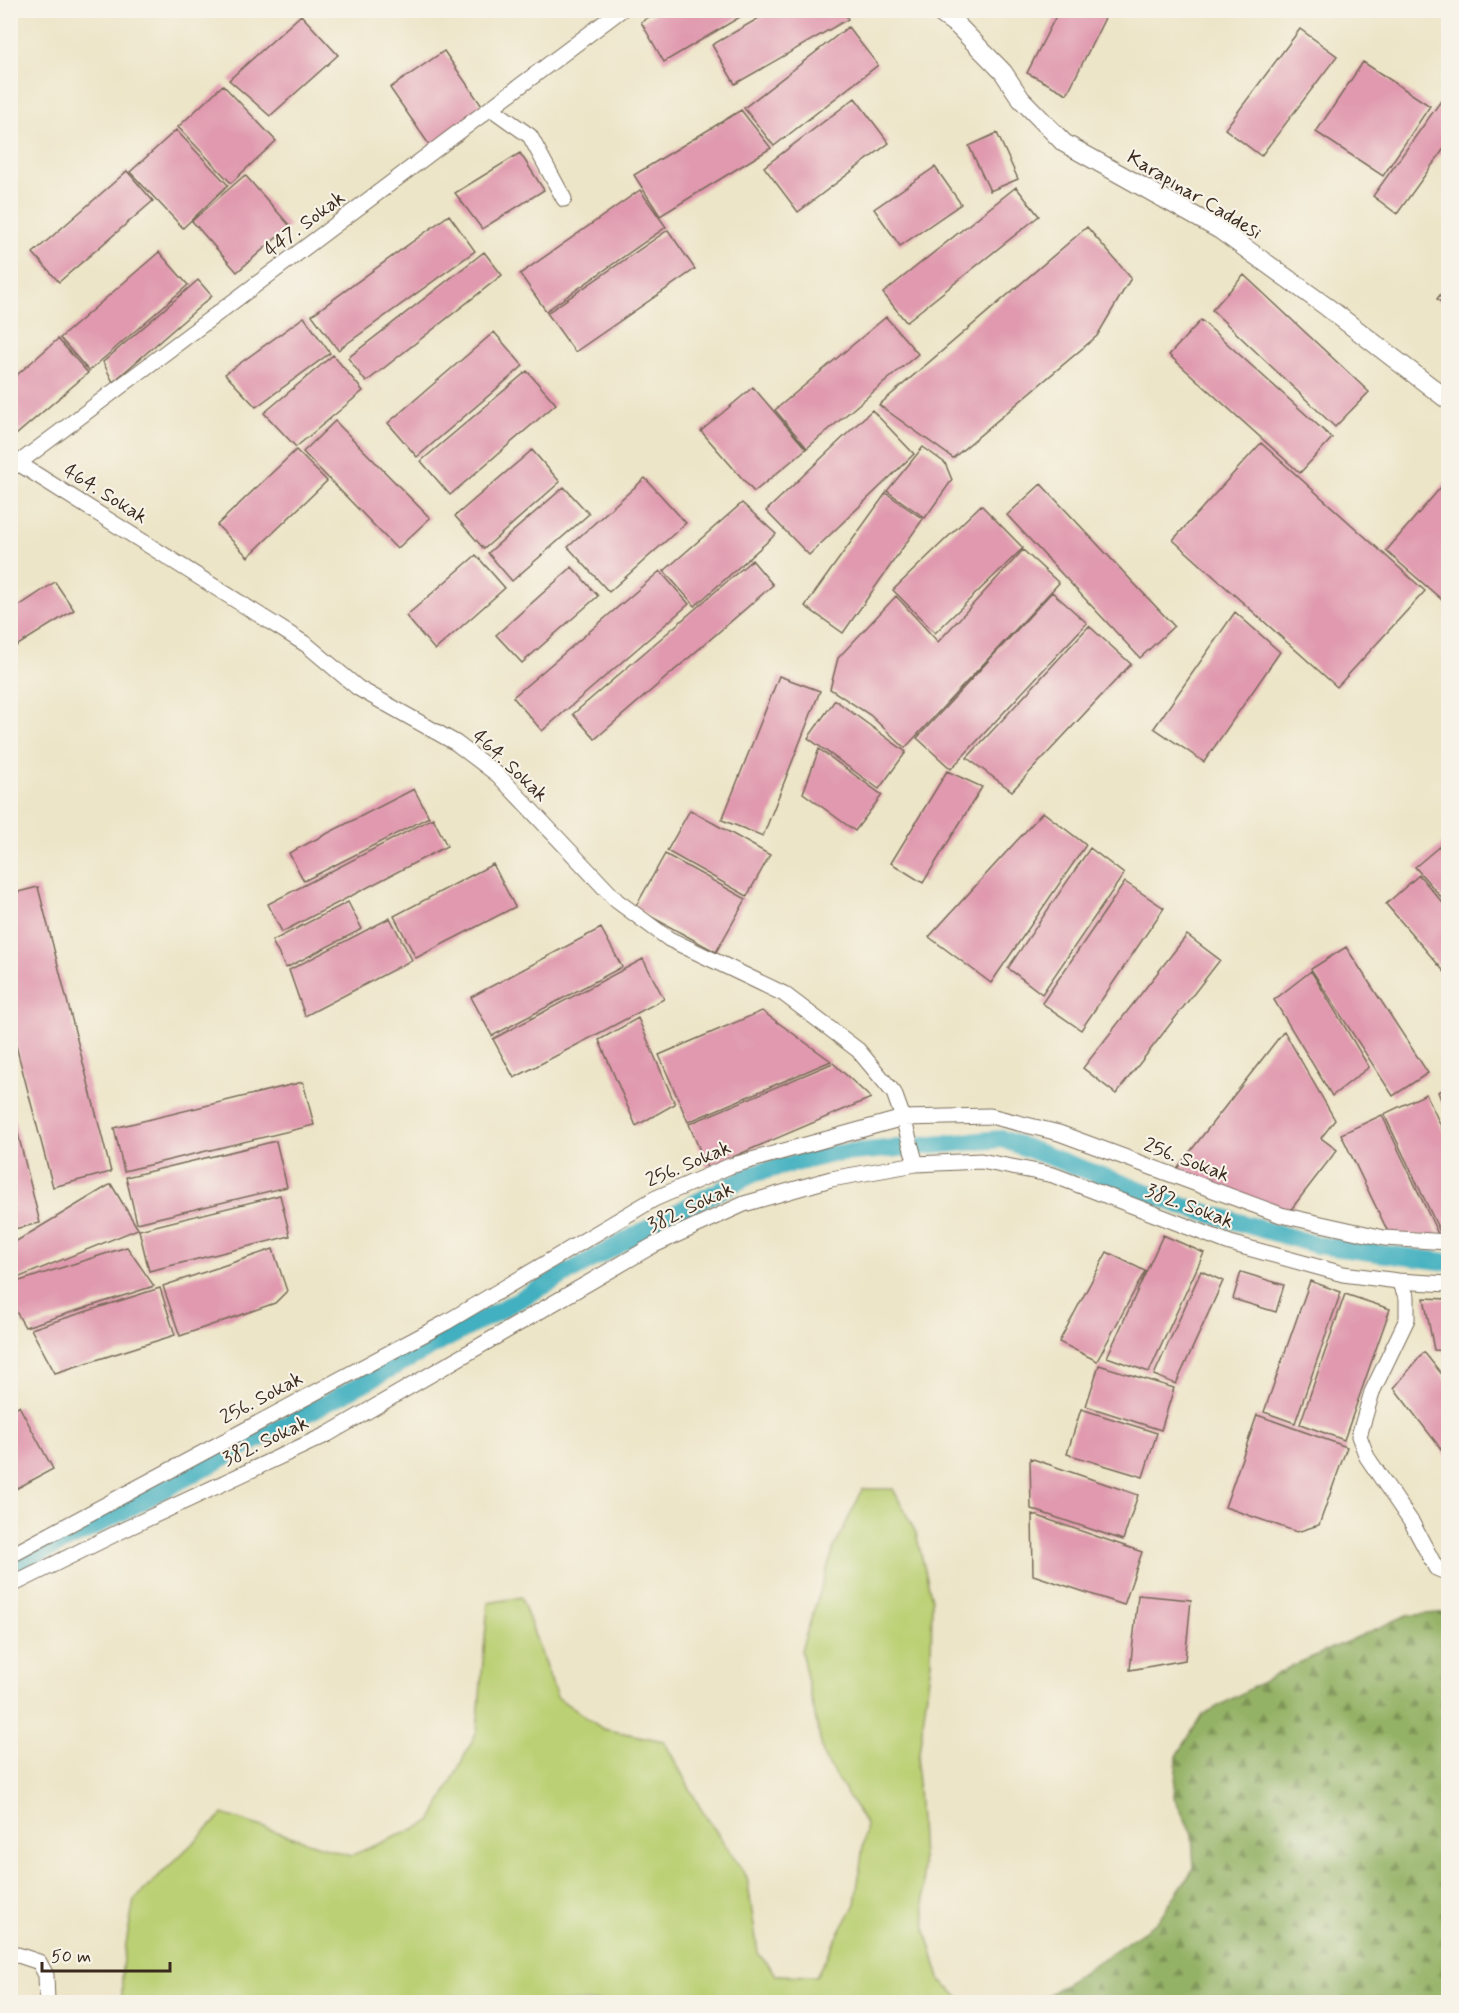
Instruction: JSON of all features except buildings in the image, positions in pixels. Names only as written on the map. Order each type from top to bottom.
[{"type":"street","name":"447. Sokak","points":[[13,463],[492,109],[621,10]]},
{"type":"street","name":"Karapınar Caddesi","points":[[936,10],[958,26],[1004,72],[1021,99],[1064,143],[1220,230],[1327,307],[1449,400]]},
{"type":"street","points":[[492,109],[530,136],[564,198]]},
{"type":"street","name":"464. Sokak","points":[[13,463],[307,645],[358,687],[456,743],[498,775],[617,901],[669,939],[784,994],[858,1050],[894,1093],[916,1163]]},
{"type":"street","name":"256. Sokak","points":[[10,1556],[445,1323],[654,1199],[730,1166],[905,1125],[990,1116],[1059,1133],[1281,1215],[1384,1238],[1449,1242]]},
{"type":"street","name":"382. Sokak","points":[[10,1586],[328,1434],[662,1242],[744,1204],[831,1179],[916,1163],[981,1161],[1053,1175],[1230,1243],[1343,1274],[1398,1281],[1449,1284]]},
{"type":"street","points":[[1398,1281],[1407,1297],[1407,1319],[1372,1392],[1359,1436],[1366,1457],[1412,1523],[1436,1568],[1449,1573]]},
{"type":"street","points":[[10,1956],[18,1955],[39,1962],[46,1975],[47,2002]]},
{"type":"green space","points":[[863,1489],[893,1489],[916,1533],[932,1599],[931,1662],[917,1768],[926,1931],[941,1982],[966,2002],[122,2002],[122,1966],[134,1900],[223,1814],[350,1856],[431,1822],[477,1731],[488,1603],[521,1597],[557,1697],[603,1729],[664,1741],[701,1809],[747,1877],[758,1953],[776,1975],[816,1976],[855,1904],[866,1824],[824,1758],[801,1650],[834,1548]]},
{"type":"green space","points":[[1448,1612],[1448,2002],[1038,2002],[1157,1922],[1194,1868],[1192,1834],[1174,1797],[1177,1756],[1202,1715],[1292,1666],[1405,1616]]},
{"type":"waterway","points":[[10,1567],[86,1531],[491,1315],[689,1206],[755,1173],[831,1154],[1002,1139],[1183,1206],[1317,1245],[1448,1262]]}]
